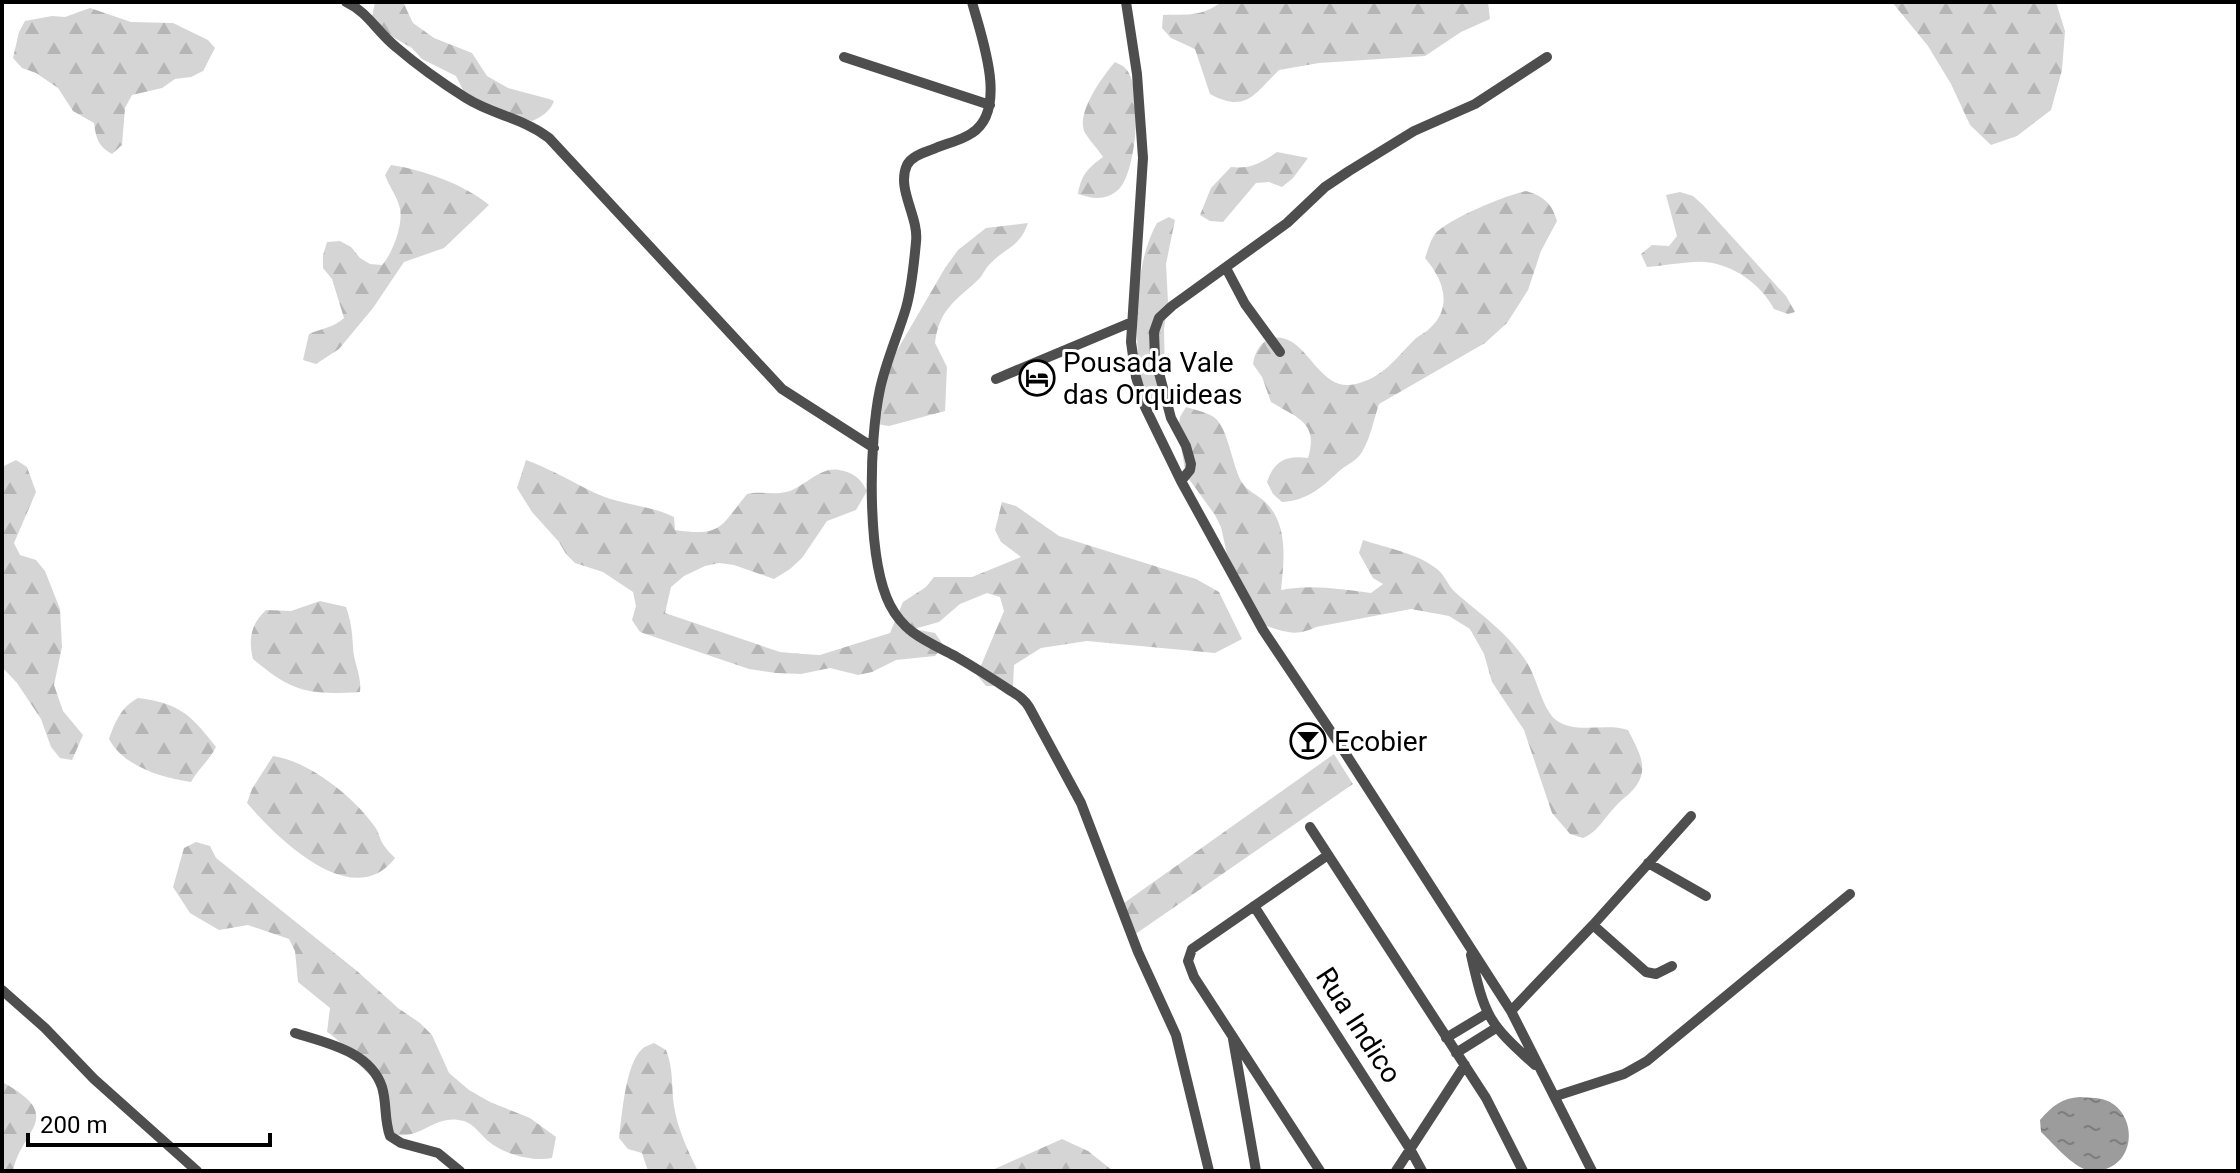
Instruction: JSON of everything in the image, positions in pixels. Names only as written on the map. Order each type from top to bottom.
[{"type":"street","points":[[346,2],[358,8],[397,48],[467,98],[487,109],[521,120],[549,138],[782,389],[874,448]]},
{"type":"street","points":[[972,2],[989,71],[990,105],[987,115],[971,134],[917,155],[908,162],[904,179],[917,238],[907,306],[881,385],[874,423],[876,562],[879,578],[888,602],[909,631],[999,681],[1021,696],[1029,707],[1081,803],[1138,952],[1176,1035],[1209,1171]]},
{"type":"street","points":[[1126,2],[1137,74],[1143,158],[1140,242],[1131,342],[1136,377],[1145,407],[1181,481],[1263,630],[1511,1011],[1592,1171]]},
{"type":"street","points":[[844,57],[990,105]]},
{"type":"street","points":[[1181,481],[1191,464],[1161,387],[1154,332],[1159,318],[1287,223],[1325,187],[1414,131],[1475,104],[1547,57]]},
{"type":"street","points":[[1226,268],[1245,304],[1280,352]]},
{"type":"street","points":[[996,379],[1132,322]]},
{"type":"street","points":[[1511,1011],[1691,816]]},
{"type":"street","points":[[1310,827],[1465,1065],[1500,1122],[1523,1171]]},
{"type":"street","points":[[1320,1171],[1194,977],[1188,961],[1192,949],[1328,855]]},
{"type":"street","points":[[1648,863],[1706,896]]},
{"type":"street","points":[[1556,1096],[1624,1074],[1647,1061],[1850,894]]},
{"type":"street","name":"Rua Indico","points":[[1254,906],[1422,1171]]},
{"type":"street","points":[[1593,925],[1646,972],[1656,974],[1672,966]]},
{"type":"street","points":[[1468,946],[1486,1014],[1496,1028],[1539,1069]]},
{"type":"street","points":[[2,990],[45,1028],[94,1079],[197,1171]]},
{"type":"street","points":[[1446,1038],[1486,1014]]},
{"type":"street","points":[[1456,1053],[1496,1028]]},
{"type":"street","points":[[295,1033],[350,1052],[362,1060],[373,1070],[383,1090],[390,1136],[401,1143],[438,1153],[460,1171]]},
{"type":"street","points":[[1232,1035],[1256,1171]]},
{"type":"street","points":[[1396,1171],[1465,1065]]},
{"type":"green space","points":[[375,2],[403,2],[413,23],[434,38],[472,53],[487,76],[508,88],[554,101],[552,105],[545,114],[532,121],[468,100],[456,76],[422,59],[372,17]]},
{"type":"green space","points":[[1222,2],[1488,2],[1490,19],[1461,32],[1425,56],[1319,63],[1279,70],[1249,98],[1233,102],[1210,94],[1195,49],[1171,38],[1162,28],[1163,15],[1201,12]]},
{"type":"green space","points":[[1892,2],[2056,2],[2065,31],[2062,70],[2051,110],[2017,136],[1991,145],[1970,125],[1951,84],[1928,46]]},
{"type":"green space","points":[[90,8],[131,22],[173,23],[208,40],[215,48],[203,71],[191,77],[175,79],[162,88],[132,95],[125,108],[122,145],[112,154],[98,141],[94,123],[73,111],[58,88],[36,73],[22,68],[13,58],[25,21],[65,17]]},
{"type":"green space","points":[[1115,62],[1126,69],[1135,93],[1134,148],[1119,189],[1104,197],[1089,197],[1078,194],[1081,182],[1089,169],[1103,157],[1084,131],[1084,114],[1092,94]]},
{"type":"green space","points":[[1277,152],[1308,158],[1282,187],[1269,182],[1256,183],[1223,222],[1210,221],[1200,215],[1211,188],[1231,167],[1256,164]]},
{"type":"green space","points":[[391,165],[443,179],[489,205],[444,248],[404,262],[373,308],[339,349],[316,364],[303,360],[309,334],[344,318],[332,279],[323,268],[327,242],[340,241],[370,264],[382,265],[394,245],[400,212],[385,175]]},
{"type":"green space","points":[[1526,191],[1546,201],[1557,221],[1541,251],[1528,290],[1507,323],[1485,343],[1379,404],[1367,441],[1357,458],[1312,493],[1282,502],[1267,482],[1270,475],[1282,461],[1308,458],[1311,436],[1303,422],[1271,402],[1262,377],[1253,364],[1261,345],[1278,337],[1292,342],[1336,383],[1356,384],[1374,377],[1429,329],[1441,312],[1441,284],[1425,258],[1435,234],[1478,208]]},
{"type":"green space","points":[[1680,192],[1693,196],[1703,205],[1786,296],[1795,312],[1788,314],[1774,309],[1754,284],[1725,267],[1698,262],[1647,267],[1641,254],[1652,245],[1669,246],[1677,236],[1666,195]]},
{"type":"green space","points":[[1169,217],[1175,220],[1166,264],[1165,380],[1160,393],[1149,402],[1138,355],[1140,276],[1157,223]]},
{"type":"green space","points":[[1028,223],[1017,242],[989,265],[940,321],[935,343],[947,367],[945,411],[889,426],[877,424],[885,371],[958,250],[986,228]]},
{"type":"green space","points":[[1186,407],[1215,418],[1227,438],[1241,481],[1264,501],[1278,520],[1283,543],[1281,590],[1315,587],[1371,593],[1383,584],[1373,578],[1359,553],[1363,540],[1411,555],[1437,569],[1456,593],[1519,651],[1556,720],[1572,727],[1628,730],[1642,762],[1641,778],[1597,828],[1583,838],[1570,834],[1552,813],[1524,730],[1492,682],[1484,654],[1470,629],[1449,616],[1411,609],[1296,633],[1264,625],[1227,554],[1215,515],[1186,475],[1178,430]]},
{"type":"green space","points":[[16,460],[27,467],[36,492],[14,543],[20,555],[36,560],[45,571],[60,609],[62,647],[54,685],[63,711],[83,735],[72,760],[60,758],[51,747],[41,719],[17,683],[2,667],[2,473],[4,466]]},
{"type":"green space","points":[[526,460],[605,497],[674,517],[675,530],[690,532],[718,527],[747,494],[786,492],[828,470],[836,469],[855,476],[867,491],[856,510],[827,521],[802,558],[774,579],[719,563],[684,576],[671,587],[665,613],[780,652],[820,655],[890,633],[903,602],[926,587],[934,577],[972,577],[1021,557],[1001,542],[995,530],[1002,502],[1016,506],[1059,536],[1196,579],[1219,592],[1242,639],[1215,653],[1087,641],[1041,648],[1014,665],[1013,686],[986,686],[977,675],[1004,611],[1000,597],[987,593],[960,604],[939,622],[914,629],[935,633],[944,646],[935,656],[896,660],[858,675],[830,668],[801,674],[749,669],[640,632],[632,620],[636,606],[633,592],[603,572],[575,563],[532,512],[517,488]]},
{"type":"green space","points":[[320,601],[346,607],[360,692],[327,693],[302,689],[279,679],[253,659],[252,632],[266,610],[291,611]]},
{"type":"green space","points":[[138,698],[165,703],[184,713],[216,747],[191,782],[144,769],[124,757],[109,739],[123,710]]},
{"type":"green space","points":[[1334,754],[1353,784],[1134,935],[1124,903]]},
{"type":"green space","points":[[273,756],[301,765],[330,782],[366,816],[395,858],[378,873],[358,878],[337,874],[295,850],[247,803],[252,789]]},
{"type":"green space","points":[[196,842],[210,846],[216,858],[420,1023],[432,1035],[449,1073],[469,1090],[530,1118],[556,1137],[552,1158],[527,1158],[510,1153],[494,1146],[464,1121],[453,1119],[409,1134],[388,1133],[376,1079],[327,1032],[330,1008],[298,982],[295,951],[289,939],[248,925],[219,930],[190,913],[173,887],[184,848]]},
{"type":"green space","points":[[654,1043],[666,1050],[678,1123],[698,1171],[648,1171],[642,1153],[628,1149],[619,1138],[625,1091],[632,1067],[642,1049]]},
{"type":"green space","points":[[2,1082],[21,1094],[36,1114],[35,1124],[13,1171],[2,1171]]},
{"type":"green space","points":[[1062,1139],[1088,1151],[1113,1171],[990,1171]]},
{"type":"water","points":[[2080,1097],[2110,1102],[2126,1120],[2129,1132],[2124,1155],[2105,1169],[2090,1171],[2076,1165],[2041,1132],[2040,1120],[2049,1111],[2063,1101]]},
{"type":"place","name":"Pousada Vale das Orquideas","points":[[1037,378]]},
{"type":"place","name":"Ecobier","points":[[1308,741]]}]
